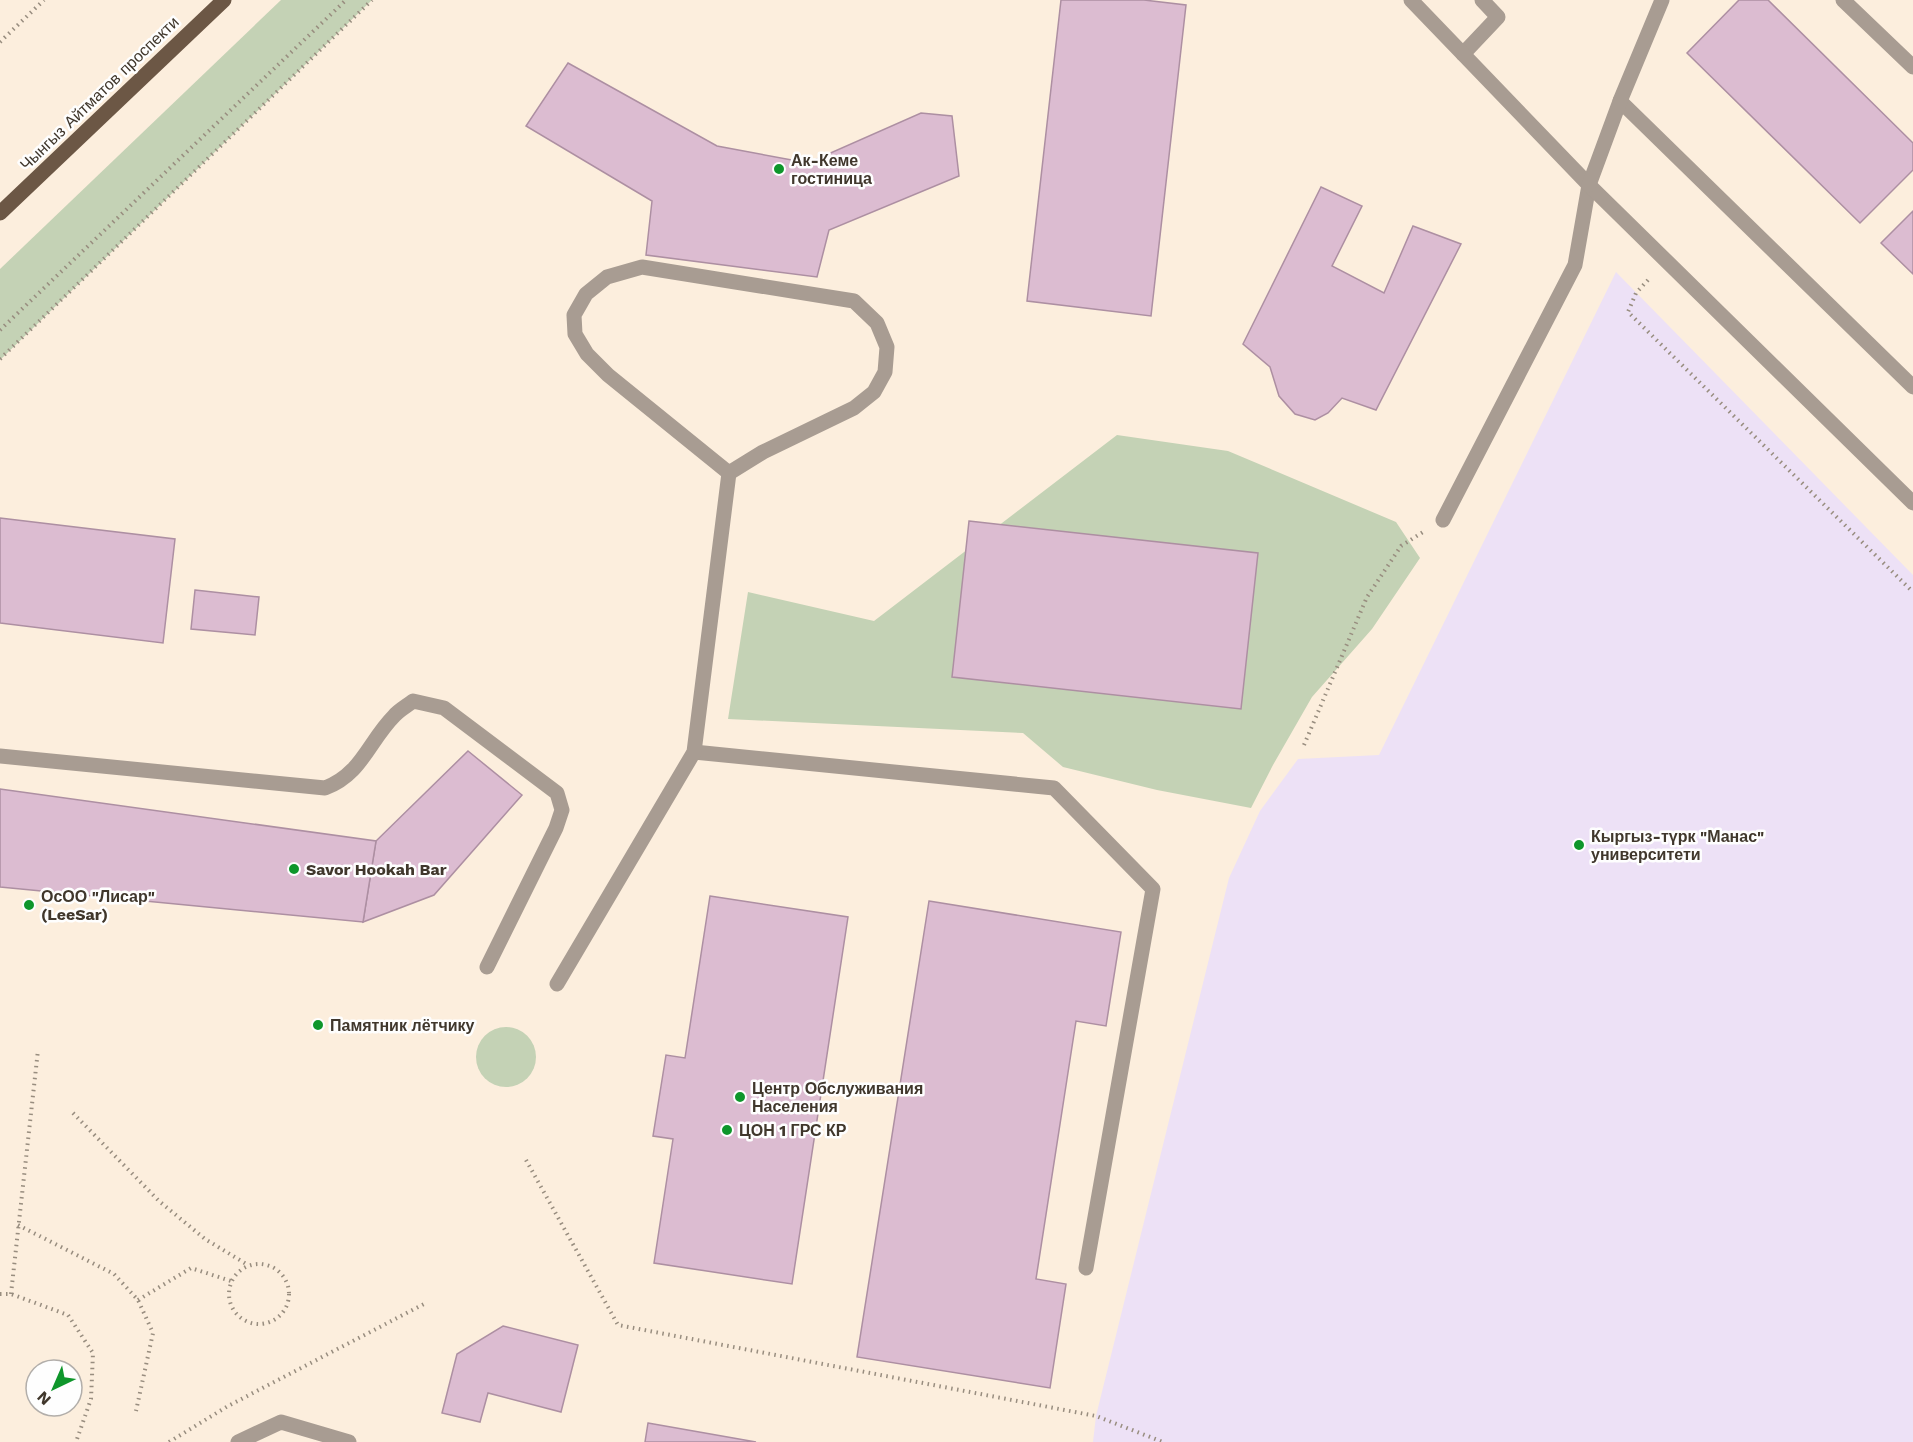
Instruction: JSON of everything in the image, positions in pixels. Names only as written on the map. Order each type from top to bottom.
[{"type":"main road","name":"Чынгыз Айтматов проспекти","points":[[0,213],[224,0]]},
{"type":"street","points":[[1411,0],[1589,185],[1913,503]]},
{"type":"street","points":[[1463,54],[1498,17],[1482,0]]},
{"type":"street","points":[[1443,520],[1575,265],[1589,185],[1620,101],[1662,0]]},
{"type":"street","points":[[1843,0],[1913,68]]},
{"type":"street","points":[[1620,101],[1913,387]]},
{"type":"street","points":[[642,267],[854,301],[877,323],[887,347],[885,372],[874,392],[855,408],[763,452],[729,473],[608,375],[587,354],[575,334],[574,315],[586,294],[607,277],[642,267]]},
{"type":"street","points":[[557,984],[694,752],[729,473]]},
{"type":"street","points":[[0,756],[325,788],[338,783],[353,771],[394,716],[413,702],[444,708],[556,793],[562,810],[556,828],[487,968]]},
{"type":"street","points":[[694,752],[1054,788],[1153,889],[1086,1268]]},
{"type":"street","points":[[238,1442],[281,1422],[349,1442]]},
{"type":"path","points":[[0,42],[44,0]]},
{"type":"path","points":[[0,330],[346,0]]},
{"type":"path","points":[[0,359],[372,0]]},
{"type":"path","points":[[1665,260],[1636,293],[1628,312],[1913,592]]},
{"type":"path","points":[[1304,745],[1367,597],[1401,546],[1443,520]]},
{"type":"path","points":[[10,1294],[38,1050]]},
{"type":"path","points":[[73,1113],[159,1201],[205,1239],[248,1265]]},
{"type":"path","points":[[526,1160],[618,1325],[1096,1416],[1163,1442]]},
{"type":"path","points":[[18,1225],[114,1274],[138,1300],[153,1333],[136,1411]]},
{"type":"path","points":[[259,1263],[271,1265],[281,1272],[288,1282],[290,1294],[287,1306],[280,1316],[270,1322],[258,1324],[247,1322],[237,1315],[231,1305],[229,1293],[231,1281],[237,1271],[248,1265],[259,1263]]},
{"type":"path","points":[[138,1300],[191,1268],[231,1281]]},
{"type":"path","points":[[0,1294],[10,1294],[68,1315],[93,1353],[92,1398],[76,1442]]},
{"type":"path","points":[[169,1442],[228,1406],[424,1304]]},
{"type":"shaded area","name":"Кыргыз-түрк \"Манас\" университети","points":[[1616,272],[1913,575],[1913,1442],[1093,1442],[1096,1416],[1229,878],[1260,811],[1298,759],[1379,755]]},
{"type":"green space","points":[[281,0],[372,0],[0,360],[0,269]]},
{"type":"green space","points":[[1117,435],[1228,451],[1396,522],[1420,558],[1372,629],[1312,697],[1251,808],[1157,790],[1063,767],[1023,733],[728,719],[748,592],[874,621]]},
{"type":"green space","points":[[500,1027],[512,1027],[523,1032],[531,1040],[536,1057],[534,1069],[523,1082],[512,1087],[500,1087],[489,1082],[481,1074],[476,1063],[476,1051],[481,1040],[489,1032]]},
{"type":"building","points":[[1061,0],[1144,0],[1186,5],[1151,316],[1027,301]]},
{"type":"building","points":[[1739,0],[1768,0],[1913,143],[1913,170],[1860,223],[1687,53]]},
{"type":"building","name":"Ак-Кеме гостиница","points":[[568,63],[717,146],[808,163],[921,113],[952,116],[959,176],[829,230],[817,277],[646,255],[652,201],[526,126]]},
{"type":"building","points":[[1321,187],[1362,206],[1332,266],[1384,293],[1413,226],[1461,244],[1376,410],[1342,398],[1328,413],[1315,420],[1295,414],[1279,396],[1270,367],[1243,344]]},
{"type":"building","points":[[1913,211],[1913,274],[1881,243]]},
{"type":"building","points":[[0,518],[175,539],[163,643],[0,623]]},
{"type":"building","points":[[969,521],[1258,553],[1241,709],[952,677]]},
{"type":"building","points":[[195,590],[259,597],[255,635],[191,629]]},
{"type":"building","points":[[468,751],[522,795],[434,895],[363,922],[376,841]]},
{"type":"building","points":[[0,789],[376,841],[363,922],[0,887]]},
{"type":"building","name":"Центр Обслуживания Населения","points":[[710,896],[848,917],[792,1284],[654,1263],[673,1139],[653,1136],[666,1055],[685,1058]]},
{"type":"building","points":[[929,901],[1121,932],[1106,1026],[1076,1021],[1036,1279],[1066,1284],[1050,1388],[857,1357]]},
{"type":"building","points":[[503,1326],[578,1345],[561,1412],[488,1393],[480,1422],[442,1413],[457,1354]]},
{"type":"building","points":[[648,1423],[756,1442],[645,1442]]},
{"type":"place","name":"Ак-Кеме гостиница","points":[[779,169]]},
{"type":"place","name":"Кыргыз-түрк \"Манас\" университети","points":[[1579,845]]},
{"type":"place","name":"Savor Hookah Bar","points":[[294,869]]},
{"type":"place","name":"ОсОО \"Лисар\" (LeeSar)","points":[[29,905]]},
{"type":"place","name":"Памятник лётчику","points":[[318,1025]]},
{"type":"place","name":"Центр Обслуживания Населения","points":[[740,1097]]},
{"type":"place","name":"ЦОН 1 ГРС КР","points":[[727,1130]]}]
